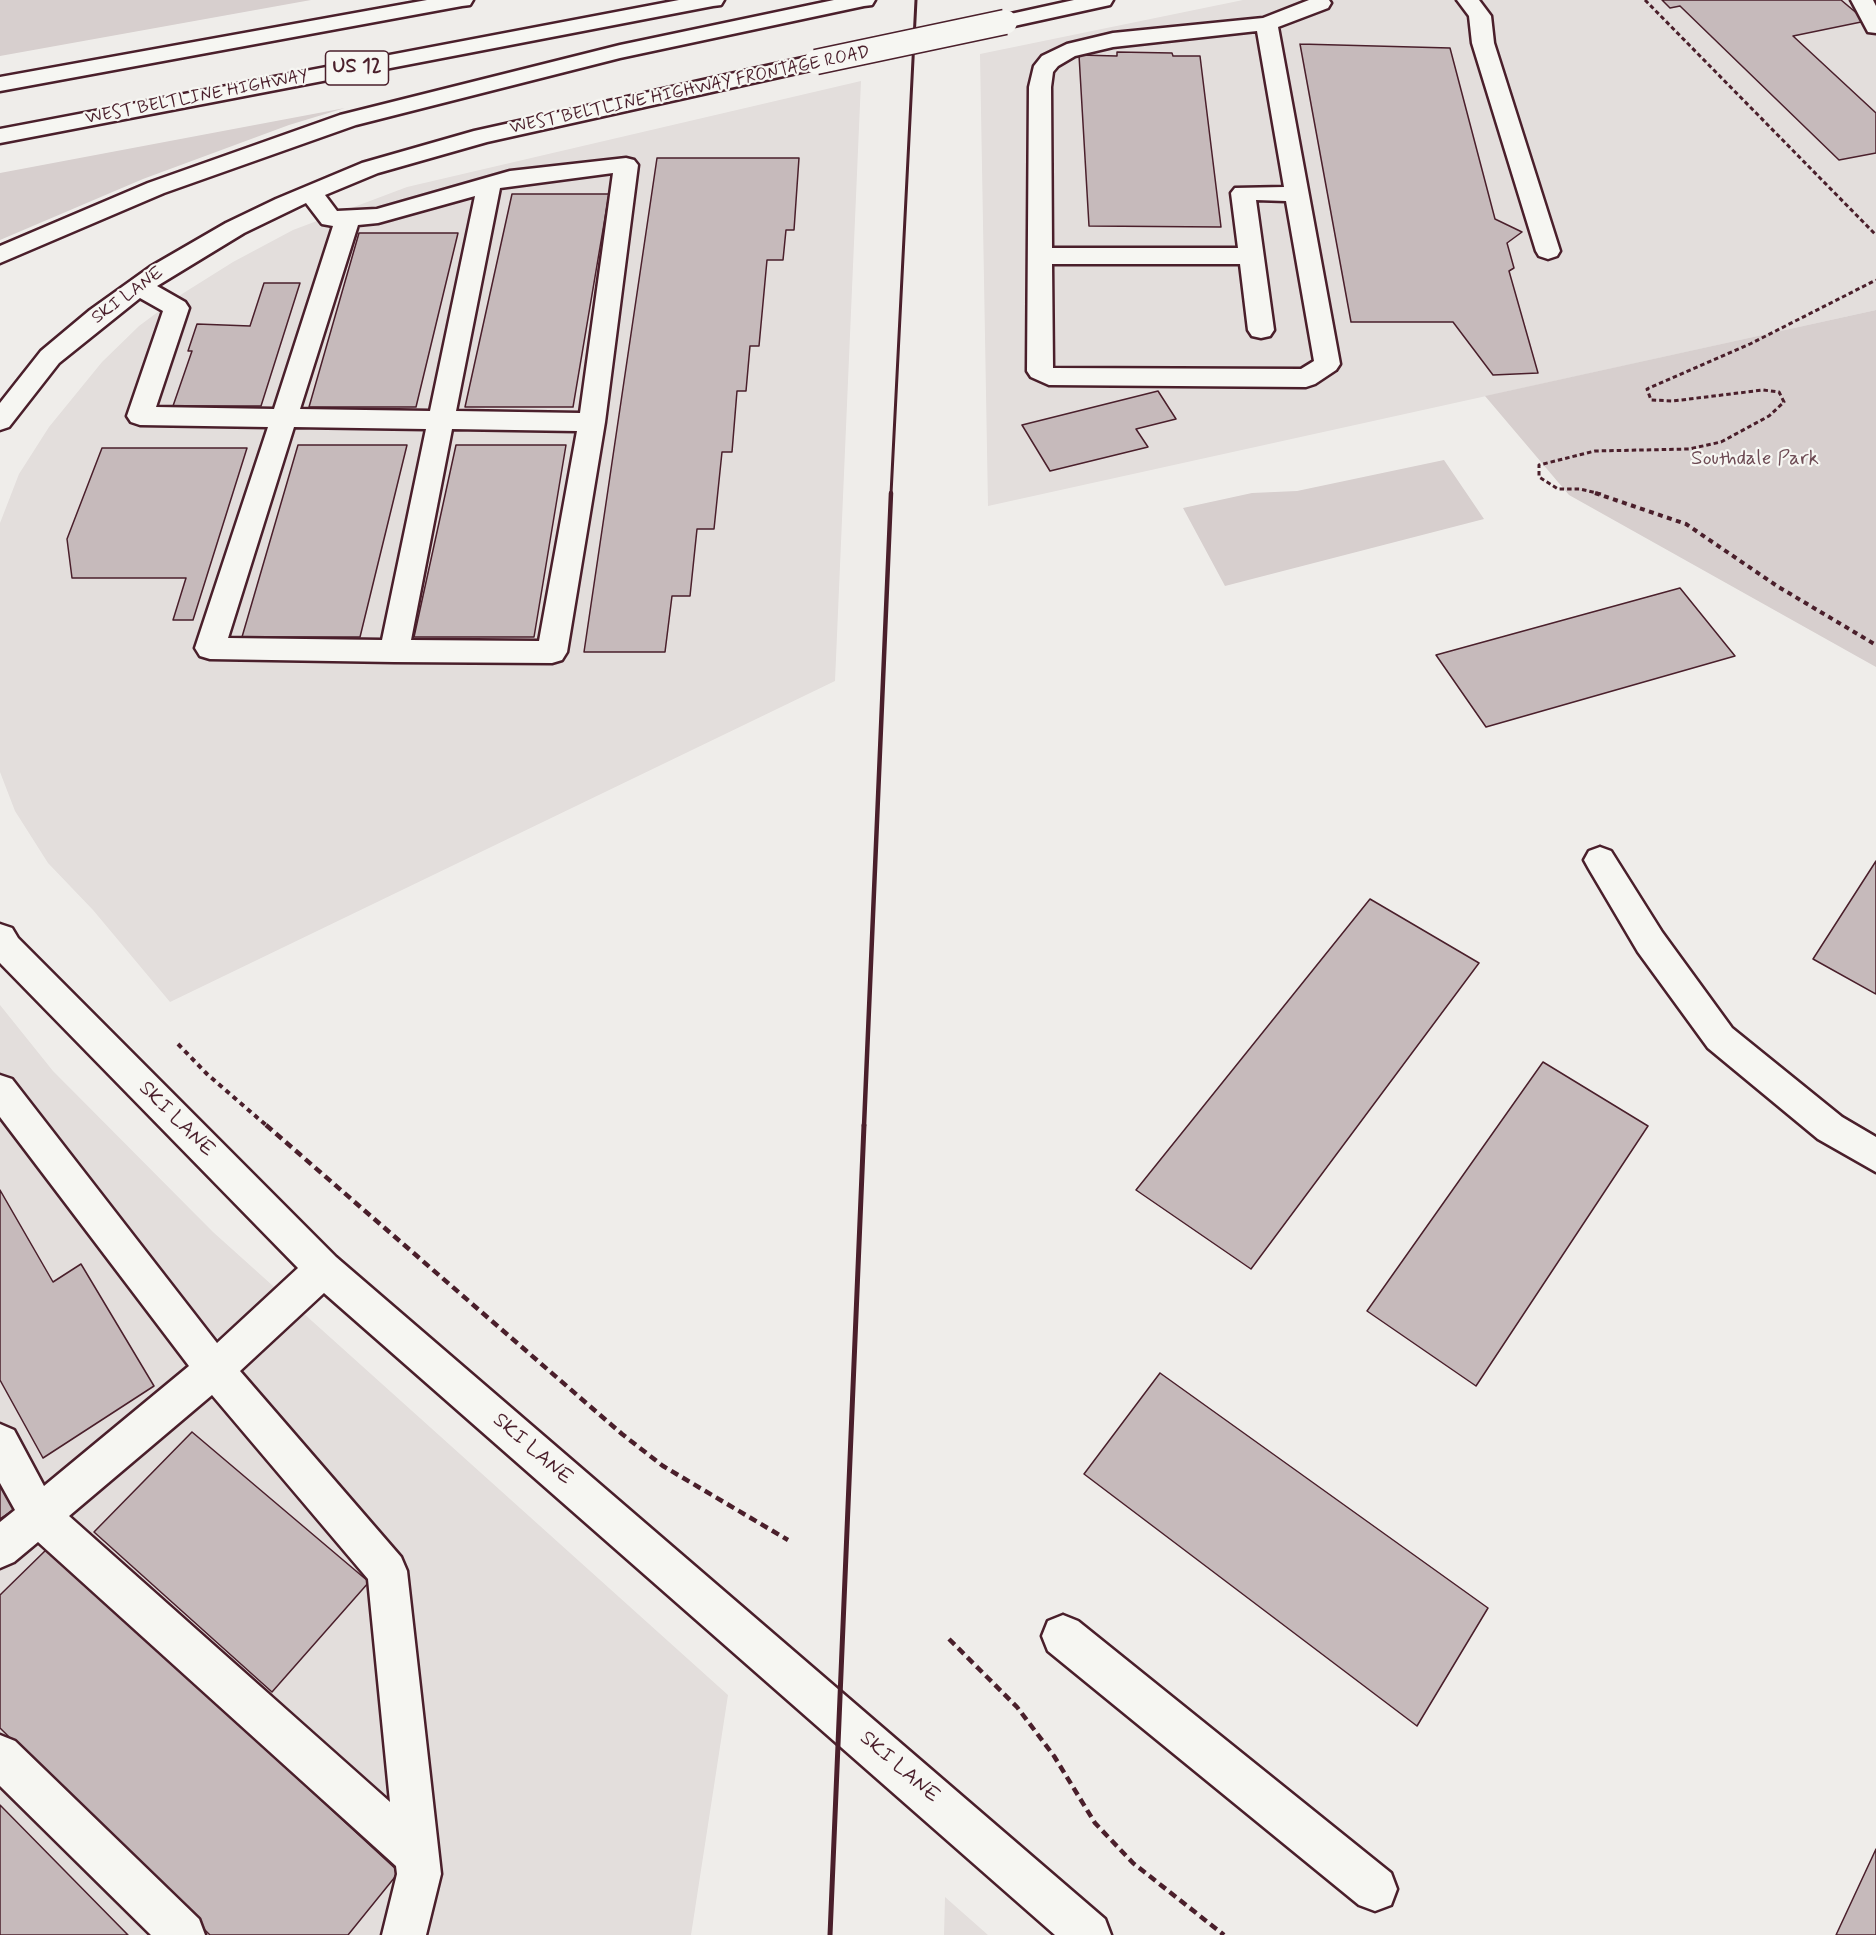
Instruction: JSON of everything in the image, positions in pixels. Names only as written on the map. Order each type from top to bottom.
[{"type":"main road","name":"US 12","points":[[0,84],[462,0]]},
{"type":"main road","name":"WEST BELTLINE HIGHWAY","points":[[0,136],[713,0]]},
{"type":"main road","name":"WEST BELTLINE HIGHWAY FRONTAGE ROAD","points":[[284,204],[379,165],[482,136],[1102,0]]},
{"type":"main road","points":[[1468,0],[1480,16],[1483,43],[1548,251]]},
{"type":"main road","points":[[1862,0],[1876,27]]},
{"type":"main road","points":[[0,255],[156,188],[348,120],[620,52],[861,1]]},
{"type":"main road","points":[[1267,24],[1328,364],[1306,378],[1049,377],[1040,371],[1042,71],[1050,61],[1067,51],[1113,40],[1267,24],[1324,1]]},
{"type":"main road","points":[[311,193],[330,219],[378,216],[510,178],[626,165],[592,422],[552,652],[210,648],[348,218]]},
{"type":"main road","points":[[394,651],[489,184]]},
{"type":"main road","points":[[1261,330],[1243,193],[1297,194]]},
{"type":"main road","name":"SKI LANE","points":[[0,421],[50,357],[139,286],[200,247],[284,204]]},
{"type":"main road","points":[[1040,256],[1251,256]]},
{"type":"main road","points":[[139,286],[176,308],[140,416],[592,422]]},
{"type":"main road","points":[[1600,860],[1650,942],[1720,1038],[1830,1128],[1876,1156]]},
{"type":"main road","name":"SKI LANE","points":[[0,938],[6,948],[323,1269],[1089,1935]]},
{"type":"main road","points":[[0,1090],[214,1369],[387,1571],[415,1854],[419,1874],[404,1935]]},
{"type":"main road","points":[[0,1548],[214,1369],[323,1269]]},
{"type":"main road","points":[[0,1443],[39,1516],[415,1854]]},
{"type":"main road","points":[[1063,1636],[1374,1889]]},
{"type":"main road","points":[[0,1756],[183,1935]]},
{"type":"path","points":[[1645,0],[1876,235]]},
{"type":"path","points":[[1876,280],[1750,344],[1647,389],[1651,400],[1673,401],[1763,390],[1779,392],[1784,402],[1769,416],[1721,442],[1689,448],[1595,451],[1539,465],[1539,477],[1558,489],[1580,489],[1608,496],[1686,524],[1777,586],[1876,645]]},
{"type":"path","points":[[177,1044],[215,1082],[622,1434],[663,1466],[788,1539]]},
{"type":"path","points":[[949,1639],[1017,1707],[1054,1756],[1095,1823],[1133,1863],[1224,1935]]},
{"type":"shaded area","points":[[1243,0],[1876,0],[1876,310],[988,506],[980,54]]},
{"type":"shaded area","points":[[861,81],[835,681],[170,1002],[93,910],[48,863],[15,811],[0,772],[0,523],[19,474],[49,427],[102,362],[139,326],[182,294],[233,262],[293,230],[407,187]]},
{"type":"shaded area","points":[[0,1005],[53,1071],[213,1232],[728,1695],[691,1935],[0,1935]]},
{"type":"shaded area","points":[[945,1897],[988,1935],[944,1935]]},
{"type":"green space","points":[[0,0],[311,0],[0,56]]},
{"type":"green space","points":[[345,108],[289,125],[143,179],[0,240],[0,173]]},
{"type":"green space","name":"Southdale Park","points":[[1876,310],[1876,667],[1569,495],[1485,396]]},
{"type":"green space","points":[[1444,460],[1484,519],[1225,586],[1183,508],[1252,493],[1297,491]]},
{"type":"building","points":[[1662,0],[1841,0],[1866,21],[1793,36],[1876,113],[1876,153],[1839,160],[1680,6],[1670,8]]},
{"type":"building","points":[[1300,44],[1450,48],[1495,219],[1522,232],[1507,243],[1514,268],[1509,271],[1538,373],[1493,375],[1453,322],[1351,322]]},
{"type":"building","points":[[1117,52],[1200,56],[1221,227],[1089,226],[1079,55],[1117,56]]},
{"type":"building","points":[[657,158],[799,158],[794,230],[786,230],[783,260],[767,260],[759,346],[750,346],[746,391],[737,391],[732,452],[722,452],[714,529],[697,529],[690,596],[672,596],[665,652],[584,652]]},
{"type":"building","points":[[512,194],[609,194],[573,407],[465,407]]},
{"type":"building","points":[[359,233],[458,233],[416,407],[309,407]]},
{"type":"building","points":[[264,283],[300,283],[261,406],[173,406],[192,351],[188,351],[197,324],[250,326]]},
{"type":"building","points":[[1158,391],[1176,419],[1136,429],[1148,447],[1050,471],[1022,425]]},
{"type":"building","points":[[298,445],[407,445],[360,637],[242,637]]},
{"type":"building","points":[[456,445],[566,445],[534,637],[414,637]]},
{"type":"building","points":[[102,448],[247,448],[193,620],[173,620],[186,578],[72,578],[67,539]]},
{"type":"building","points":[[1680,588],[1735,656],[1486,727],[1436,655]]},
{"type":"building","points":[[1876,861],[1876,994],[1813,959]]},
{"type":"building","points":[[1370,899],[1479,963],[1251,1269],[1136,1190]]},
{"type":"building","points":[[1543,1062],[1648,1126],[1476,1386],[1367,1311]]},
{"type":"building","points":[[0,1190],[53,1282],[81,1264],[154,1386],[43,1458],[0,1380]]},
{"type":"building","points":[[1160,1373],[1488,1608],[1417,1726],[1084,1474]]},
{"type":"building","points":[[192,1432],[369,1582],[272,1692],[94,1532]]},
{"type":"building","points":[[0,1479],[16,1508],[0,1519]]},
{"type":"building","points":[[48,1548],[399,1872],[348,1935],[210,1935],[0,1728],[0,1595]]},
{"type":"building","points":[[0,1805],[128,1935],[0,1935]]},
{"type":"building","points":[[1876,1849],[1876,1935],[1836,1935]]},
{"type":"railway","points":[[891,494],[916,0]]},
{"type":"railway","points":[[864,1126],[891,493]]},
{"type":"railway","points":[[830,1935],[864,1125]]}]
